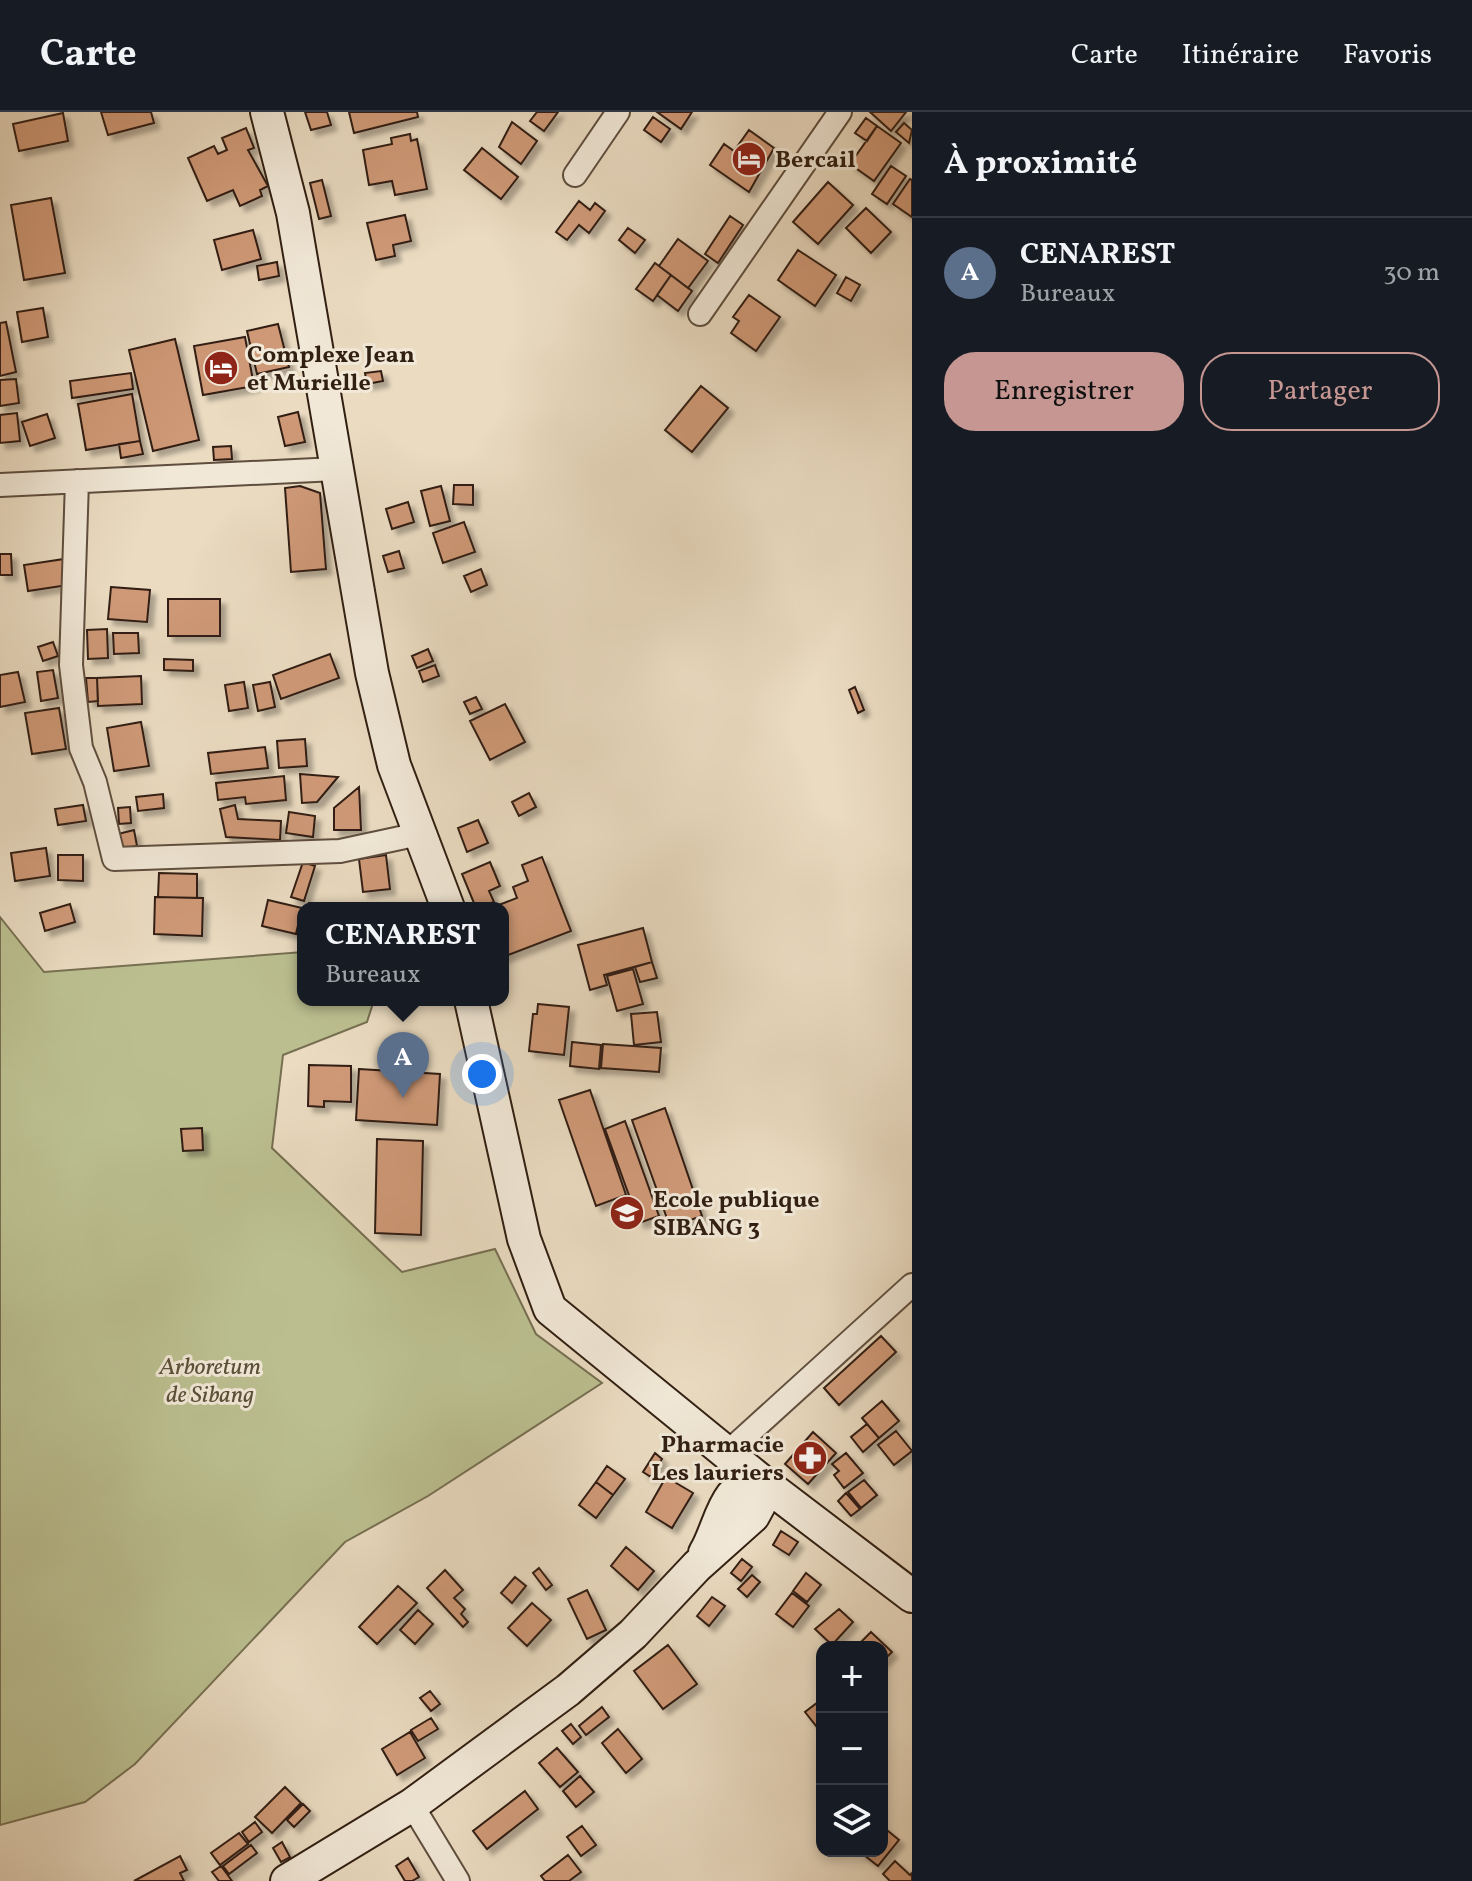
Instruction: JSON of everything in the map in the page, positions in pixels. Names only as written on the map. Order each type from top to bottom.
[{"type":"street","points":[[267,112],[293,213],[372,673],[394,765],[446,902]]},
{"type":"street","points":[[575,175],[618,112]]},
{"type":"street","points":[[700,314],[840,112]]},
{"type":"street","points":[[0,485],[336,469]]},
{"type":"street","points":[[77,481],[71,665],[81,748],[95,782],[114,859],[340,851],[419,834]]},
{"type":"street","points":[[472,1006],[524,1239],[550,1309],[761,1481],[821,1523],[912,1596]]},
{"type":"street","points":[[727,1453],[912,1285]]},
{"type":"street","points":[[699,1431],[721,1478],[726,1529]]},
{"type":"street","points":[[287,1881],[412,1805],[507,1738],[594,1669],[697,1566],[726,1529],[733,1493],[751,1481],[761,1481]]},
{"type":"street","points":[[726,1529],[782,1516],[821,1523]]},
{"type":"street","points":[[412,1805],[458,1881]]},
{"type":"green space","name":"Arboretum de Sibang","points":[[0,917],[44,972],[297,952],[297,1006],[372,1006],[367,1022],[283,1055],[272,1148],[402,1272],[495,1249],[536,1334],[602,1383],[428,1496],[345,1542],[135,1764],[85,1802],[0,1825]]},
{"type":"building","points":[[101,112],[151,112],[154,123],[108,135]]},
{"type":"building","points":[[305,112],[327,112],[331,125],[311,130]]},
{"type":"building","points":[[349,112],[417,112],[418,117],[354,133]]},
{"type":"building","points":[[537,112],[558,112],[544,131],[530,121]]},
{"type":"building","points":[[657,112],[692,112],[681,129]]},
{"type":"building","points":[[870,112],[906,112],[891,131]]},
{"type":"building","points":[[63,113],[68,141],[19,151],[13,124]]},
{"type":"building","points":[[653,117],[670,129],[661,142],[644,130]]},
{"type":"building","points":[[866,118],[877,126],[867,141],[855,133]]},
{"type":"building","points":[[512,122],[537,141],[521,164],[499,147]]},
{"type":"building","points":[[904,123],[912,130],[909,143],[896,132]]},
{"type":"building","points":[[877,126],[901,143],[874,181],[850,164]]},
{"type":"building","points":[[246,128],[254,148],[248,150],[268,186],[260,190],[262,196],[240,206],[233,190],[207,201],[188,158],[214,146],[218,154],[227,150],[222,138]]},
{"type":"building","points":[[749,130],[774,148],[749,192],[710,165],[724,144],[734,151]]},
{"type":"building","points":[[410,134],[411,141],[417,139],[427,189],[395,195],[392,181],[369,185],[363,150],[392,144],[391,138]]},
{"type":"building","points":[[482,148],[518,177],[501,199],[464,170]]},
{"type":"building","points":[[891,166],[906,176],[887,204],[872,194]]},
{"type":"building","points":[[322,180],[331,216],[319,219],[310,183]]},
{"type":"building","points":[[912,180],[912,217],[893,204]]},
{"type":"building","points":[[828,182],[853,205],[818,244],[793,222]]},
{"type":"building","points":[[51,198],[65,273],[24,280],[11,205]]},
{"type":"building","points":[[579,201],[590,210],[595,203],[605,211],[589,233],[579,225],[567,240],[556,232]]},
{"type":"building","points":[[866,208],[891,232],[871,253],[846,228]]},
{"type":"building","points":[[405,215],[411,241],[393,245],[395,256],[376,260],[367,223]]},
{"type":"building","points":[[730,216],[743,225],[718,263],[705,254]]},
{"type":"building","points":[[628,228],[645,240],[635,253],[619,240]]},
{"type":"building","points":[[253,230],[261,259],[222,270],[214,240]]},
{"type":"building","points":[[678,239],[708,261],[688,288],[659,266]]},
{"type":"building","points":[[798,250],[836,275],[815,306],[778,280]]},
{"type":"building","points":[[277,262],[279,276],[259,280],[257,266]]},
{"type":"building","points":[[655,263],[671,275],[653,301],[636,289]]},
{"type":"building","points":[[671,275],[692,291],[678,311],[657,295]]},
{"type":"building","points":[[846,277],[860,285],[851,301],[837,293]]},
{"type":"building","points":[[749,295],[780,317],[756,351],[731,333],[739,321],[733,317]]},
{"type":"building","points":[[43,308],[48,337],[22,342],[17,312]]},
{"type":"building","points":[[6,322],[16,372],[0,376],[0,323]]},
{"type":"building","points":[[278,324],[289,367],[257,374],[247,331]]},
{"type":"building","points":[[245,337],[254,386],[203,395],[194,346]]},
{"type":"building","points":[[175,339],[199,440],[153,451],[129,350]]},
{"type":"building","points":[[381,371],[383,381],[367,384],[365,373]]},
{"type":"building","points":[[131,373],[133,389],[72,398],[70,381]]},
{"type":"building","points":[[16,379],[19,403],[0,406],[0,380]]},
{"type":"building","points":[[701,386],[728,408],[692,452],[665,430]]},
{"type":"building","points":[[132,394],[140,441],[86,450],[78,404]]},
{"type":"building","points":[[298,412],[305,442],[285,446],[278,417]]},
{"type":"building","points":[[17,413],[20,441],[0,443],[0,415]]},
{"type":"building","points":[[47,414],[55,438],[30,446],[22,422]]},
{"type":"building","points":[[140,441],[143,454],[121,458],[119,444]]},
{"type":"building","points":[[231,446],[232,459],[214,460],[213,447]]},
{"type":"building","points":[[454,485],[473,485],[473,505],[453,504]]},
{"type":"building","points":[[300,486],[320,493],[326,569],[291,572],[285,488]]},
{"type":"building","points":[[441,486],[450,521],[430,526],[421,491]]},
{"type":"building","points":[[408,502],[414,522],[392,529],[386,509]]},
{"type":"building","points":[[464,522],[475,552],[443,563],[433,533]]},
{"type":"building","points":[[399,551],[404,568],[388,572],[383,556]]},
{"type":"building","points":[[0,554],[11,554],[12,575],[0,575]]},
{"type":"building","points":[[64,559],[68,585],[28,591],[24,565]]},
{"type":"building","points":[[481,569],[487,585],[471,592],[464,576]]},
{"type":"building","points":[[111,587],[150,590],[147,622],[108,619]]},
{"type":"building","points":[[168,599],[220,599],[220,636],[168,636]]},
{"type":"building","points":[[107,629],[108,658],[88,659],[87,630]]},
{"type":"building","points":[[113,633],[138,633],[139,653],[114,654]]},
{"type":"building","points":[[53,642],[58,656],[43,661],[38,647]]},
{"type":"building","points":[[428,649],[433,661],[417,668],[412,656]]},
{"type":"building","points":[[330,654],[339,678],[281,699],[273,675]]},
{"type":"building","points":[[164,659],[193,660],[193,671],[164,670]]},
{"type":"building","points":[[435,665],[439,676],[423,682],[419,671]]},
{"type":"building","points":[[53,670],[58,698],[41,701],[37,672]]},
{"type":"building","points":[[18,672],[25,702],[0,707],[0,675]]},
{"type":"building","points":[[141,676],[142,704],[98,706],[97,678]]},
{"type":"building","points":[[86,678],[97,678],[98,701],[88,702]]},
{"type":"building","points":[[244,682],[248,708],[229,711],[225,685]]},
{"type":"building","points":[[270,682],[275,707],[258,711],[253,685]]},
{"type":"building","points":[[855,687],[864,710],[858,713],[849,690]]},
{"type":"building","points":[[476,697],[482,709],[470,714],[464,702]]},
{"type":"building","points":[[505,704],[525,742],[490,760],[470,721]]},
{"type":"building","points":[[59,708],[66,749],[32,754],[25,713]]},
{"type":"building","points":[[141,722],[149,766],[114,771],[107,728]]},
{"type":"building","points":[[305,739],[307,766],[279,768],[277,741]]},
{"type":"building","points":[[265,747],[268,768],[211,774],[208,753]]},
{"type":"building","points":[[300,774],[338,777],[317,802],[302,803]]},
{"type":"building","points":[[284,776],[286,800],[246,804],[245,797],[218,800],[216,783]]},
{"type":"building","points":[[359,787],[361,830],[334,830],[334,808]]},
{"type":"building","points":[[529,793],[536,807],[519,816],[512,802]]},
{"type":"building","points":[[163,794],[164,808],[138,811],[136,797]]},
{"type":"building","points":[[83,805],[86,821],[58,825],[55,809]]},
{"type":"building","points":[[235,805],[238,819],[281,821],[280,840],[226,837],[220,809]]},
{"type":"building","points":[[130,807],[131,823],[119,824],[118,808]]},
{"type":"building","points":[[289,812],[315,816],[313,837],[286,833]]},
{"type":"building","points":[[478,820],[488,843],[467,852],[458,828]]},
{"type":"building","points":[[134,830],[137,846],[121,849],[118,834]]},
{"type":"building","points":[[46,848],[50,876],[15,881],[11,853]]},
{"type":"building","points":[[58,855],[83,855],[83,881],[58,880]]},
{"type":"building","points":[[386,855],[390,889],[363,892],[359,859]]},
{"type":"building","points":[[542,857],[571,931],[509,955],[507,902],[517,898],[513,887],[528,881],[522,865]]},
{"type":"building","points":[[303,862],[315,866],[304,901],[291,897]]},
{"type":"building","points":[[490,862],[500,886],[489,891],[494,902],[474,902],[462,874]]},
{"type":"building","points":[[159,873],[197,874],[197,898],[158,897]]},
{"type":"building","points":[[155,897],[203,898],[202,936],[154,934]]},
{"type":"building","points":[[268,900],[297,907],[296,934],[262,926]]},
{"type":"building","points":[[70,904],[75,922],[45,931],[40,913]]},
{"type":"building","points":[[643,928],[652,962],[604,975],[607,985],[590,990],[578,945]]},
{"type":"building","points":[[652,962],[657,978],[640,982],[635,967]]},
{"type":"building","points":[[633,969],[643,1004],[617,1011],[607,976]]},
{"type":"building","points":[[538,1004],[569,1007],[564,1055],[529,1051],[533,1014],[537,1014]]},
{"type":"building","points":[[657,1012],[661,1042],[634,1045],[631,1014]]},
{"type":"building","points":[[572,1042],[601,1045],[599,1069],[570,1066]]},
{"type":"building","points":[[603,1044],[661,1048],[659,1072],[601,1068]]},
{"type":"building","points":[[309,1065],[351,1066],[351,1102],[324,1101],[324,1107],[308,1106]]},
{"type":"building","points":[[359,1069],[440,1074],[437,1125],[356,1120]]},
{"type":"building","points":[[590,1090],[626,1195],[596,1206],[559,1100]]},
{"type":"building","points":[[665,1108],[702,1216],[670,1227],[632,1120]]},
{"type":"building","points":[[625,1121],[659,1216],[639,1223],[605,1129]]},
{"type":"building","points":[[202,1128],[203,1150],[183,1151],[181,1129]]},
{"type":"building","points":[[377,1139],[423,1141],[421,1235],[375,1233]]},
{"type":"building","points":[[881,1336],[896,1352],[839,1405],[824,1388]]},
{"type":"building","points":[[882,1401],[899,1421],[879,1438],[862,1418]]},
{"type":"building","points":[[867,1424],[879,1438],[863,1452],[851,1437]]},
{"type":"building","points":[[896,1431],[912,1451],[894,1465],[878,1445]]},
{"type":"building","name":"Pharmacie Les lauriers","points":[[813,1432],[836,1453],[808,1484],[785,1464]]},
{"type":"building","points":[[655,1453],[662,1459],[651,1477],[643,1472]]},
{"type":"building","points":[[846,1453],[863,1473],[844,1488],[834,1475],[839,1471],[832,1464]]},
{"type":"building","points":[[607,1466],[625,1479],[613,1495],[596,1482]]},
{"type":"building","points":[[666,1477],[693,1493],[672,1528],[646,1512]]},
{"type":"building","points":[[864,1480],[877,1495],[861,1508],[848,1492]]},
{"type":"building","points":[[596,1482],[613,1495],[596,1518],[579,1505]]},
{"type":"building","points":[[846,1493],[860,1509],[851,1516],[838,1501]]},
{"type":"building","points":[[781,1531],[798,1542],[789,1555],[773,1545]]},
{"type":"building","points":[[626,1547],[654,1571],[638,1590],[611,1566]]},
{"type":"building","points":[[742,1559],[752,1567],[741,1581],[731,1573]]},
{"type":"building","points":[[539,1568],[552,1585],[546,1590],[533,1573]]},
{"type":"building","points":[[445,1570],[463,1590],[454,1598],[465,1609],[461,1614],[468,1622],[463,1627],[427,1588]]},
{"type":"building","points":[[806,1573],[821,1585],[807,1602],[793,1591]]},
{"type":"building","points":[[752,1575],[760,1582],[747,1597],[738,1589]]},
{"type":"building","points":[[515,1577],[526,1586],[512,1603],[501,1593]]},
{"type":"building","points":[[398,1586],[417,1603],[377,1644],[359,1627]]},
{"type":"building","points":[[587,1590],[606,1630],[587,1639],[568,1599]]},
{"type":"building","points":[[792,1593],[809,1606],[793,1627],[776,1614]]},
{"type":"building","points":[[712,1597],[725,1606],[709,1626],[697,1616]]},
{"type":"building","points":[[532,1603],[551,1620],[527,1646],[508,1628]]},
{"type":"building","points":[[839,1609],[853,1622],[836,1641],[828,1641],[815,1629]]},
{"type":"building","points":[[418,1610],[433,1624],[415,1644],[400,1630]]},
{"type":"building","points":[[871,1632],[880,1641],[862,1641]]},
{"type":"building","points":[[668,1645],[697,1684],[663,1709],[634,1671]]},
{"type":"building","points":[[430,1691],[440,1704],[431,1711],[420,1698]]},
{"type":"building","points":[[816,1704],[816,1726],[805,1712]]},
{"type":"building","points":[[602,1707],[609,1717],[586,1735],[579,1726]]},
{"type":"building","points":[[431,1718],[438,1729],[418,1741],[411,1730]]},
{"type":"building","points":[[571,1724],[581,1737],[573,1744],[562,1731]]},
{"type":"building","points":[[618,1729],[642,1759],[626,1773],[602,1743]]},
{"type":"building","points":[[410,1732],[425,1758],[397,1775],[382,1749]]},
{"type":"building","points":[[557,1748],[578,1772],[560,1787],[539,1763]]},
{"type":"building","points":[[580,1776],[594,1792],[576,1807],[563,1791]]},
{"type":"building","points":[[285,1787],[301,1803],[272,1833],[255,1817]]},
{"type":"building","points":[[525,1791],[538,1809],[487,1849],[473,1831]]},
{"type":"building","points":[[303,1804],[310,1811],[294,1827],[287,1820]]},
{"type":"building","points":[[255,1822],[262,1832],[249,1842],[242,1832]]},
{"type":"building","points":[[582,1826],[596,1845],[581,1856],[567,1837]]},
{"type":"building","points":[[888,1831],[899,1840],[888,1854]]},
{"type":"building","points":[[239,1833],[248,1844],[220,1865],[211,1853]]},
{"type":"building","points":[[282,1842],[290,1857],[281,1862],[273,1848]]},
{"type":"building","points":[[251,1845],[257,1853],[229,1874],[223,1866]]},
{"type":"building","points":[[568,1855],[581,1872],[569,1881],[545,1881],[541,1876]]},
{"type":"building","points":[[180,1856],[187,1870],[180,1873],[184,1881],[134,1881]]},
{"type":"building","points":[[866,1857],[885,1857],[878,1866]]},
{"type":"building","points":[[408,1858],[419,1877],[412,1881],[405,1881],[396,1866]]},
{"type":"building","points":[[895,1861],[910,1875],[912,1873],[912,1881],[890,1881],[883,1874]]},
{"type":"building","points":[[221,1866],[232,1881],[219,1881],[212,1872]]},
{"type":"place","name":"Bercail","points":[[749,159]]},
{"type":"place","name":"Complexe Jean et Murielle","points":[[221,368]]},
{"type":"place","name":"CENAREST","points":[[403,1098]]},
{"type":"place","name":"Ecole publique SIBANG 3","points":[[627,1213]]},
{"type":"place","name":"Pharmacie Les lauriers","points":[[810,1458]]}]
